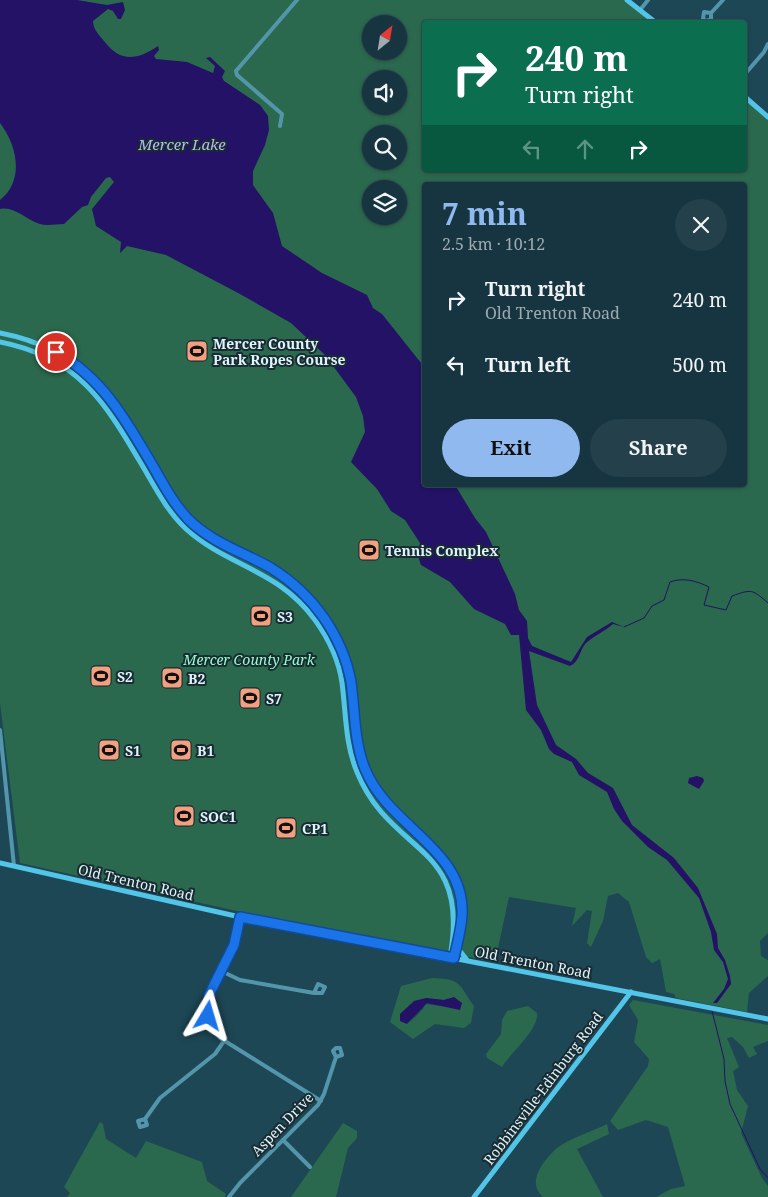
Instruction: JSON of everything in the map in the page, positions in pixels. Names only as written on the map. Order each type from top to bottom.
[{"type":"street","points":[[280,126],[282,114],[237,75],[236,71],[297,0]]},
{"type":"street","points":[[627,0],[652,20]]},
{"type":"street","points":[[640,10],[648,0]]},
{"type":"street","points":[[711,13],[724,0]]},
{"type":"street","points":[[747,72],[764,52],[768,44]]},
{"type":"street","points":[[747,99],[768,117]]},
{"type":"street","points":[[0,333],[44,346],[69,360],[92,377],[120,411],[171,498],[190,521],[214,539],[287,579],[311,601],[325,620],[342,651],[349,673],[357,741],[369,777],[388,807],[430,846],[448,866],[460,893],[462,916],[452,958]]},
{"type":"street","points":[[0,342],[43,355],[84,382],[113,416],[170,511],[192,534],[218,552],[266,575],[286,589],[308,611],[320,627],[338,668],[348,743],[361,781],[383,814],[424,852],[440,870],[452,897],[455,914],[454,946],[468,961]]},
{"type":"street","points":[[151,480],[158,476]]},
{"type":"street","points":[[244,565],[248,557]]},
{"type":"street","points":[[0,730],[14,866]]},
{"type":"street","points":[[424,852],[430,846]]},
{"type":"street","name":"Old Trenton Road","points":[[0,863],[240,917],[768,1019]]},
{"type":"street","points":[[240,917],[236,939],[209,995],[207,1010],[213,1030],[224,1041],[321,1101]]},
{"type":"street","points":[[438,955],[454,946]]},
{"type":"street","points":[[221,971],[240,980],[314,993]]},
{"type":"street","points":[[617,989],[621,994],[621,1004]]},
{"type":"street","name":"Robbinsville-Edinburg Road","points":[[474,1197],[630,992]]},
{"type":"street","points":[[757,1017],[768,1022]]},
{"type":"street","points":[[145,1118],[160,1098],[215,1054],[224,1041]]},
{"type":"street","name":"Aspen Drive","points":[[229,1197],[240,1183],[321,1101],[336,1057]]},
{"type":"street","points":[[283,1140],[310,1167]]},
{"type":"green space","name":"Mercer County Park","points":[[0,0],[624,0],[649,20],[422,20],[422,172],[747,172],[747,102],[768,119],[768,933],[760,941],[761,956],[768,960],[768,976],[749,993],[747,1012],[676,998],[674,994],[666,992],[660,959],[652,963],[646,957],[629,902],[618,893],[608,896],[603,921],[591,947],[587,943],[592,911],[587,910],[572,926],[576,908],[509,897],[495,962],[286,922],[20,863],[0,703]]},
{"type":"green space","points":[[432,978],[454,981],[461,987],[474,1006],[471,1023],[464,1028],[435,1024],[413,1039],[390,1022],[401,986]],"holes":[[[426,998],[444,1000],[449,998],[441,1006],[425,1004],[423,1009],[410,1022]]]},
{"type":"green space","points":[[633,1000],[768,1025],[768,1041],[753,1047],[757,1054],[749,1058],[743,1047],[732,1037],[727,1038],[739,1067],[733,1071],[737,1090],[748,1106],[741,1133],[762,1178],[768,1186],[768,1197],[656,1197],[671,1189],[685,1186],[668,1127],[646,1120],[618,1130],[610,1121],[648,1066],[649,1059],[634,1042],[638,1020],[629,1005]]},
{"type":"green space","points":[[528,1006],[537,1013],[534,1026],[502,1067],[487,1058],[486,1054],[501,1034],[502,1020],[507,1011]]},
{"type":"green space","points":[[100,1122],[103,1124],[106,1139],[136,1158],[146,1141],[202,1162],[207,1181],[226,1194],[225,1197],[67,1197],[70,1193],[64,1187]]},
{"type":"green space","points":[[343,1123],[357,1131],[357,1138],[348,1148],[336,1197],[291,1197]]},
{"type":"green space","points":[[607,1124],[609,1134],[577,1149],[603,1197],[543,1197],[538,1191],[536,1178],[547,1159],[557,1148],[574,1138]]},
{"type":"water","name":"Mercer Lake","points":[[0,0],[77,0],[107,5],[123,2],[125,10],[121,19],[118,19],[113,11],[108,9],[93,21],[98,34],[116,53],[122,56],[135,57],[158,46],[159,50],[154,56],[156,59],[187,62],[213,73],[215,66],[206,58],[210,57],[225,71],[222,77],[224,81],[260,105],[268,116],[269,130],[265,145],[253,171],[253,185],[273,213],[282,246],[322,273],[367,295],[373,308],[382,314],[422,364],[422,487],[456,487],[486,532],[515,594],[519,610],[527,621],[528,638],[532,646],[571,662],[587,637],[612,622],[624,627],[613,624],[589,640],[578,659],[570,666],[529,651],[537,705],[556,745],[576,759],[588,773],[613,788],[632,825],[674,858],[698,888],[717,934],[718,948],[725,960],[730,976],[731,984],[717,1003],[713,1003],[724,989],[728,979],[723,962],[714,950],[711,932],[699,898],[667,860],[648,847],[622,821],[614,809],[607,792],[579,775],[572,762],[554,754],[549,749],[541,730],[526,710],[519,635],[511,635],[505,624],[474,609],[450,582],[421,565],[418,556],[420,543],[405,520],[391,511],[377,489],[351,462],[365,432],[363,416],[356,397],[325,355],[291,323],[166,255],[127,246],[120,253],[121,242],[96,226],[92,209],[114,182],[110,177],[106,178],[91,197],[88,205],[82,207],[64,224],[40,224],[16,211],[0,209],[0,200],[13,183],[16,162],[11,142],[0,123]]},
{"type":"water","points":[[697,776],[703,778],[704,781],[699,789],[688,783],[689,778]]},
{"type":"water","points":[[454,997],[462,1003],[460,1010],[427,1003],[407,1024],[400,1021],[400,1014],[414,1001],[426,998],[444,1000]]},
{"type":"waterway","points":[[624,627],[644,618],[652,606],[664,600],[670,582],[680,580],[690,580],[709,587],[704,605],[726,610],[732,596],[748,591],[755,593],[768,603]]},
{"type":"waterway","points":[[712,1011],[724,1059],[725,1081],[730,1104],[760,1169],[768,1178]]},
{"type":"place","name":"Mercer County Park Ropes Course","points":[[197,351]]},
{"type":"place","name":"Tennis Complex","points":[[369,550]]},
{"type":"place","name":"S3","points":[[261,616]]},
{"type":"place","name":"S2","points":[[101,676]]},
{"type":"place","name":"B2","points":[[172,678]]},
{"type":"place","name":"S7","points":[[250,698]]},
{"type":"place","name":"S1","points":[[109,750]]},
{"type":"place","name":"B1","points":[[181,750]]},
{"type":"place","name":"SOC1","points":[[184,816]]},
{"type":"place","name":"CP1","points":[[286,828]]},
{"type":"route","points":[[56,352],[92,377],[113,401],[171,498],[190,521],[222,544],[277,572],[296,586],[318,610],[337,640],[346,662],[359,751],[369,777],[377,792],[395,815],[443,859],[452,872],[460,893],[462,916],[454,958],[240,917],[234,945],[209,995],[207,1005],[208,1016]]}]
